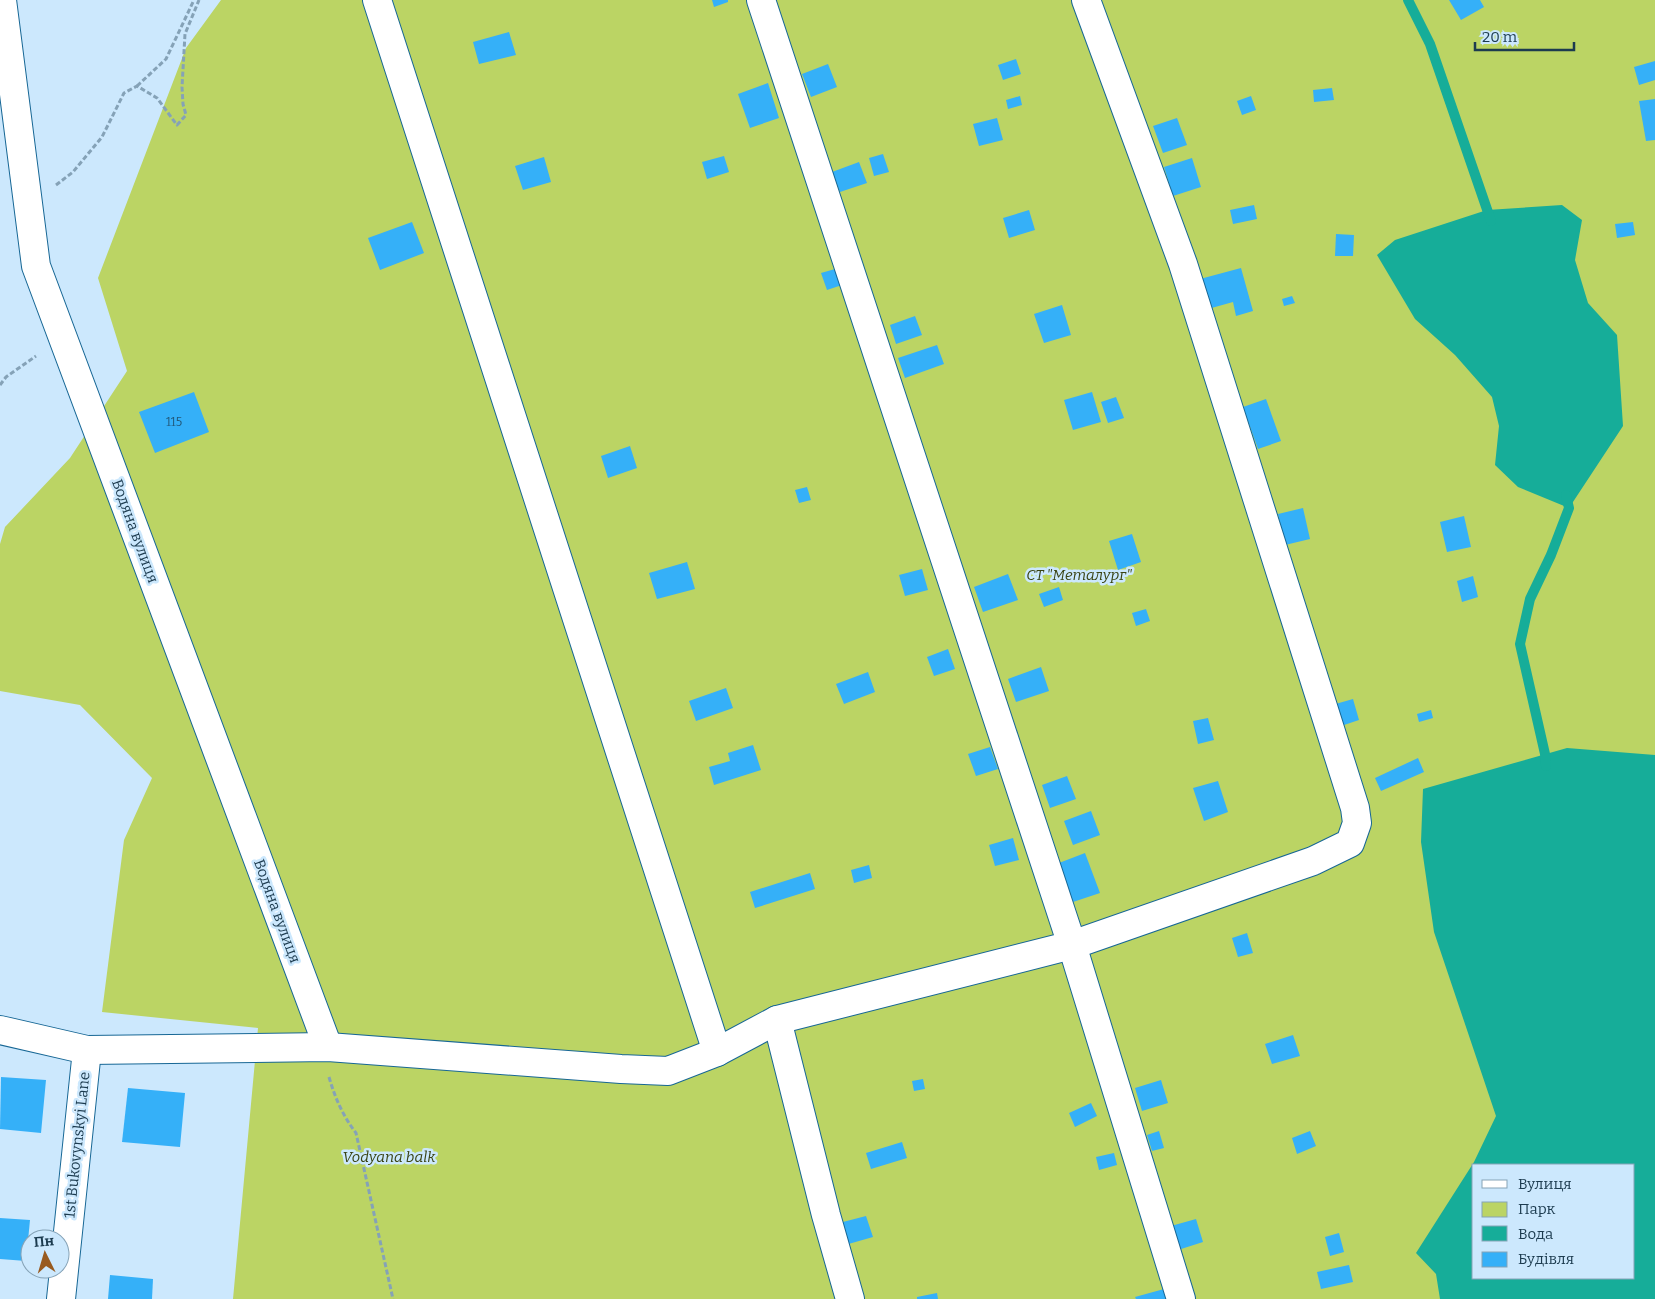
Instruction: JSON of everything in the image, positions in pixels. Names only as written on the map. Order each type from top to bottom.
[{"type":"street","name":"Водяна вулиця","points":[[2,0],[3,27],[36,266],[328,1047]]},
{"type":"street","points":[[377,0],[717,1052]]},
{"type":"street","points":[[761,0],[1072,945],[1181,1299]]},
{"type":"street","points":[[0,1030],[87,1050],[328,1047],[668,1071],[717,1052],[777,1020],[1072,945],[1313,861],[1350,843],[1357,823],[1355,808],[1183,264],[1086,0]]},
{"type":"street","points":[[777,1020],[826,1215],[850,1299]]},
{"type":"street","name":"1st Bukovynskyi Lane","points":[[61,1299],[87,1050]]},
{"type":"path","points":[[30,221],[44,194],[73,172],[102,137],[124,93],[136,86],[166,59],[194,0]]},
{"type":"path","points":[[136,86],[157,98],[177,124],[186,115],[182,87],[185,34],[199,0]]},
{"type":"path","points":[[0,386],[6,377],[42,352],[66,345]]},
{"type":"path","points":[[328,1047],[325,1066],[333,1092],[346,1119],[356,1133],[393,1299]]},
{"type":"green space","name":"СТ \"Металург\"","points":[[221,0],[1655,0],[1655,1299],[233,1299],[258,1028],[102,1012],[124,840],[152,778],[80,705],[0,691],[0,544],[5,527],[70,458],[127,371],[98,278],[186,48]]},
{"type":"water","points":[[1562,205],[1582,220],[1575,260],[1588,303],[1617,335],[1623,426],[1569,508],[1518,487],[1495,465],[1499,426],[1492,397],[1455,355],[1415,319],[1377,255],[1395,240],[1487,210]]},
{"type":"water","points":[[1567,748],[1655,755],[1655,1299],[1440,1299],[1436,1274],[1416,1253],[1472,1165],[1472,1279],[1635,1279],[1635,1164],[1473,1164],[1496,1116],[1434,932],[1421,842],[1423,789]]},
{"type":"building","points":[[712,0],[728,0],[728,2],[714,7]]},
{"type":"building","points":[[1449,0],[1480,0],[1484,7],[1461,20]]},
{"type":"building","points":[[509,32],[516,55],[479,64],[473,42]]},
{"type":"building","points":[[1016,59],[1021,74],[1003,80],[998,65]]},
{"type":"building","points":[[1655,61],[1655,80],[1639,85],[1634,67]]},
{"type":"building","points":[[828,64],[837,87],[811,97],[802,74]]},
{"type":"building","points":[[768,83],[779,118],[750,128],[738,94]]},
{"type":"building","points":[[1332,88],[1334,100],[1314,102],[1313,90]]},
{"type":"building","points":[[1020,96],[1022,105],[1008,109],[1006,100]]},
{"type":"building","points":[[1251,96],[1256,110],[1242,115],[1237,101]]},
{"type":"building","points":[[1655,99],[1655,140],[1646,141],[1639,101]]},
{"type":"building","points":[[997,118],[1003,140],[979,146],[973,124]]},
{"type":"building","points":[[1177,118],[1187,145],[1163,153],[1153,126]]},
{"type":"building","points":[[883,154],[889,172],[874,176],[869,158]]},
{"type":"building","points":[[724,156],[729,172],[707,179],[702,162]]},
{"type":"building","points":[[544,157],[551,182],[523,190],[515,166]]},
{"type":"building","points":[[1192,158],[1201,187],[1173,196],[1164,167]]},
{"type":"building","points":[[859,162],[867,183],[840,192],[832,172]]},
{"type":"building","points":[[1254,205],[1257,219],[1233,224],[1230,210]]},
{"type":"building","points":[[1029,210],[1035,230],[1009,238],[1003,218]]},
{"type":"building","points":[[412,222],[424,253],[380,270],[368,238]]},
{"type":"building","points":[[1633,222],[1635,235],[1617,238],[1615,224]]},
{"type":"building","points":[[1336,234],[1354,235],[1353,256],[1335,256]]},
{"type":"building","points":[[842,267],[848,283],[827,290],[821,273]]},
{"type":"building","points":[[1241,268],[1253,311],[1236,316],[1233,302],[1208,309],[1200,279]]},
{"type":"building","points":[[1292,296],[1295,303],[1284,306],[1282,299]]},
{"type":"building","points":[[1062,305],[1071,335],[1044,343],[1034,314]]},
{"type":"building","points":[[915,316],[922,335],[896,344],[890,325]]},
{"type":"building","points":[[937,345],[944,364],[905,378],[898,358]]},
{"type":"building","points":[[194,392],[209,432],[155,453],[139,412]]},
{"type":"building","points":[[1092,392],[1101,422],[1073,430],[1064,400]]},
{"type":"building","points":[[1116,397],[1124,418],[1108,423],[1101,402]]},
{"type":"building","points":[[1266,399],[1281,441],[1258,449],[1243,407]]},
{"type":"building","points":[[630,446],[637,468],[608,478],[601,456]]},
{"type":"building","points":[[807,487],[811,500],[799,503],[795,490]]},
{"type":"building","points":[[1303,508],[1310,539],[1285,545],[1278,514]]},
{"type":"building","points":[[1464,516],[1471,547],[1447,552],[1440,522]]},
{"type":"building","points":[[1132,534],[1141,562],[1118,570],[1109,541]]},
{"type":"building","points":[[687,562],[695,589],[657,599],[649,573]]},
{"type":"building","points":[[922,569],[928,590],[905,596],[899,575]]},
{"type":"building","points":[[1008,574],[1018,600],[983,612],[974,587]]},
{"type":"building","points":[[1473,576],[1478,597],[1462,602],[1457,581]]},
{"type":"building","points":[[1059,587],[1063,600],[1044,607],[1039,594]]},
{"type":"building","points":[[1146,609],[1150,621],[1136,626],[1132,613]]},
{"type":"building","points":[[948,649],[955,669],[934,676],[927,657]]},
{"type":"building","points":[[1041,667],[1049,691],[1016,702],[1008,679]]},
{"type":"building","points":[[868,672],[875,692],[844,704],[836,684]]},
{"type":"building","points":[[726,688],[733,708],[696,721],[689,701]]},
{"type":"building","points":[[1353,699],[1359,720],[1338,727],[1332,705]]},
{"type":"building","points":[[1431,710],[1433,718],[1419,722],[1417,714]]},
{"type":"building","points":[[1208,718],[1214,740],[1198,744],[1193,721]]},
{"type":"building","points":[[753,745],[761,770],[714,785],[709,767],[730,761],[728,753]]},
{"type":"building","points":[[990,747],[998,769],[976,776],[968,754]]},
{"type":"building","points":[[1418,758],[1424,772],[1381,791],[1375,778]]},
{"type":"building","points":[[1067,776],[1076,799],[1050,808],[1042,785]]},
{"type":"building","points":[[1218,781],[1228,812],[1204,821],[1193,788]]},
{"type":"building","points":[[1091,811],[1100,835],[1073,845],[1064,821]]},
{"type":"building","points":[[1013,838],[1019,860],[995,866],[989,845]]},
{"type":"building","points":[[1085,853],[1100,893],[1073,902],[1059,863]]},
{"type":"building","points":[[869,865],[872,878],[854,883],[851,870]]},
{"type":"building","points":[[810,873],[815,889],[755,908],[750,892]]},
{"type":"building","points":[[1247,933],[1253,953],[1238,957],[1232,938]]},
{"type":"building","points":[[1293,1035],[1300,1056],[1272,1064],[1265,1044]]},
{"type":"building","points":[[1,1077],[46,1080],[41,1133],[0,1129]]},
{"type":"building","points":[[923,1079],[925,1089],[914,1091],[912,1081]]},
{"type":"building","points":[[1161,1080],[1168,1103],[1142,1111],[1135,1088]]},
{"type":"building","points":[[128,1088],[185,1093],[180,1147],[122,1142]]},
{"type":"building","points":[[1091,1103],[1097,1116],[1075,1127],[1069,1113]]},
{"type":"building","points":[[1159,1131],[1164,1148],[1152,1151],[1147,1135]]},
{"type":"building","points":[[1310,1131],[1316,1146],[1297,1154],[1292,1138]]},
{"type":"building","points":[[902,1142],[907,1158],[871,1169],[866,1153]]},
{"type":"building","points":[[1114,1153],[1117,1165],[1099,1170],[1096,1157]]},
{"type":"building","points":[[866,1216],[873,1237],[845,1245],[839,1223]]},
{"type":"building","points":[[0,1218],[30,1220],[29,1229],[20,1229],[20,1261],[0,1259]]},
{"type":"building","points":[[1196,1219],[1203,1242],[1178,1250],[1171,1226]]},
{"type":"building","points":[[1339,1233],[1344,1252],[1330,1256],[1325,1237]]},
{"type":"building","points":[[1349,1265],[1353,1282],[1321,1289],[1317,1272]]},
{"type":"building","points":[[110,1275],[153,1279],[152,1299],[108,1299]]},
{"type":"building","points":[[1164,1289],[1167,1299],[1136,1299],[1135,1297]]},
{"type":"building","points":[[937,1293],[938,1299],[917,1299],[917,1297]]},
{"type":"waterway","points":[[1408,0],[1430,44],[1491,221]]},
{"type":"waterway","points":[[1546,766],[1545,754],[1520,644],[1530,599],[1551,555],[1569,508],[1566,495]]},
{"type":"park label","name":"Vodyana balk","points":[[389,1157]]}]
